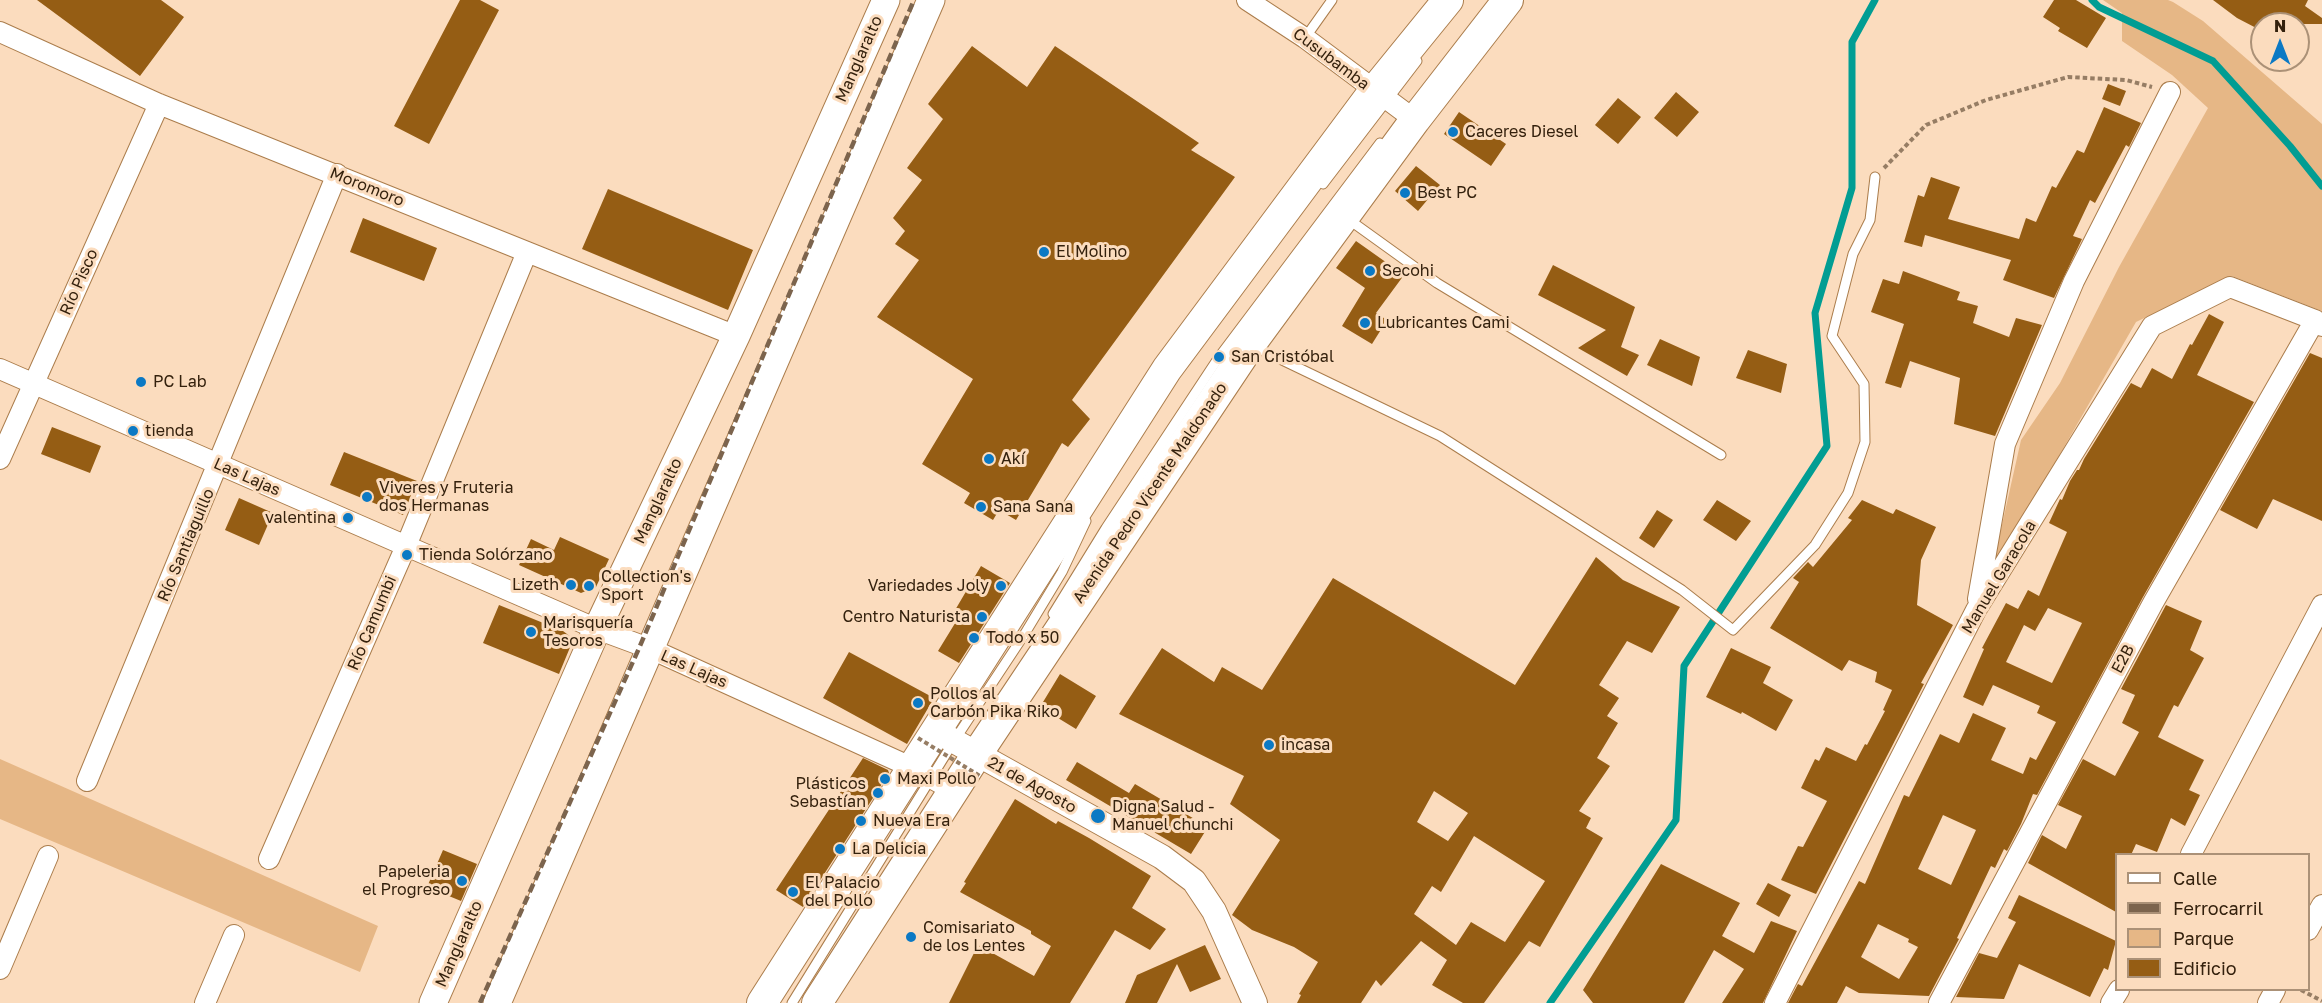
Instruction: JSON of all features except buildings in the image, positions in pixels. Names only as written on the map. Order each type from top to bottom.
[{"type":"main road","name":"Manglaralto","points":[[433,1003],[597,629],[736,336],[886,0]]},
{"type":"main road","points":[[496,1003],[931,0]]},
{"type":"main road","name":"Avenida Pedro Vicente Maldonado","points":[[816,1003],[936,781],[1167,369],[1381,96],[1448,0]]},
{"type":"main road","name":"Avenida Pedro Vicente Maldonado","points":[[762,1003],[936,781],[956,748],[1344,216],[1404,118],[1508,0]]},
{"type":"street","name":"Cusubamba","points":[[1247,0],[1305,38],[1381,96],[1404,118]]},
{"type":"street","name":"Moromoro","points":[[0,32],[159,104],[736,336]]},
{"type":"street","points":[[1976,610],[2004,444],[2074,281],[2170,92]]},
{"type":"street","name":"Río Pisco","points":[[0,459],[159,104]]},
{"type":"street","name":"Río Santiaguillo","points":[[87,781],[337,174]]},
{"type":"street","name":"Río Camumbi","points":[[269,859],[405,546],[527,252]]},
{"type":"street","name":"Manuel Garacola","points":[[1775,1003],[1976,610],[2152,326],[2230,287],[2319,323]]},
{"type":"street","name":"E2B","points":[[1939,1003],[2153,603],[2319,323]]},
{"type":"street","name":"Las Lajas","points":[[0,369],[597,629],[651,649],[936,781]]},
{"type":"street","points":[[2192,853],[2322,605]]},
{"type":"street","name":"21 de Agosto","points":[[956,748],[1162,857],[1194,881],[1214,911],[1255,1003]]},
{"type":"street","points":[[0,969],[48,856]]},
{"type":"street","points":[[2310,926],[2322,905]]},
{"type":"street","points":[[205,1003],[234,935]]},
{"type":"lane","points":[[1305,38],[1332,0]]},
{"type":"lane","points":[[1316,194],[1381,96],[1427,49]]},
{"type":"lane","points":[[1048,622],[1106,528],[1219,357],[1404,118]]},
{"type":"lane","points":[[1250,345],[1440,436],[1682,590],[1733,630],[1815,545],[1848,493],[1865,442],[1864,384],[1832,336],[1853,254],[1870,220],[1875,177]]},
{"type":"lane","points":[[1344,216],[1437,283],[1721,455]]},
{"type":"lane","points":[[956,748],[1051,590],[1094,508]]},
{"type":"lane","points":[[956,748],[993,711]]},
{"type":"lane","points":[[928,811],[936,781]]},
{"type":"lane","points":[[792,1003],[936,781]]},
{"type":"lane","points":[[810,1003],[916,830]]},
{"type":"path","points":[[1875,177],[1926,125],[1986,100],[2068,77],[2126,80],[2170,92]]},
{"type":"path","points":[[2303,991],[2322,1001]]},
{"type":"green space","points":[[2103,0],[2168,0],[2173,2],[2203,21],[2250,62],[2250,72],[2262,72],[2322,124],[2322,311],[2232,276],[2136,322],[1999,566],[1993,565],[2021,440],[2060,383],[2119,267],[2208,108],[2172,75],[2122,41],[2122,13]]},
{"type":"green space","points":[[0,759],[378,926],[360,972],[0,819]]},
{"type":"waterway","points":[[1550,1003],[1676,820],[1684,666],[1827,446],[1815,313],[1852,188],[1852,42],[1875,0]]},
{"type":"waterway","points":[[2092,0],[2099,7],[2213,61],[2290,146],[2322,186]]},
{"type":"railway","points":[[480,1003],[640,646],[914,0]]},
{"type":"place","name":"Caceres Diesel","points":[[1453,132]]},
{"type":"place","name":"Best PC","points":[[1405,193]]},
{"type":"place","name":"El Molino","points":[[1044,252]]},
{"type":"place","name":"Secohi","points":[[1370,271]]},
{"type":"place","name":"Lubricantes Cami","points":[[1365,323]]},
{"type":"place","name":"San Cristóbal","points":[[1219,357]]},
{"type":"place","name":"PC Lab","points":[[141,382]]},
{"type":"place","name":"tienda","points":[[133,431]]},
{"type":"place","name":"Akí","points":[[989,459]]},
{"type":"place","name":"Viveres y Fruteria dos Hermanas","points":[[367,497]]},
{"type":"place","name":"Sana Sana","points":[[981,507]]},
{"type":"place","name":"valentina","points":[[348,518]]},
{"type":"place","name":"Tienda Solórzano","points":[[407,555]]},
{"type":"place","name":"Lizeth","points":[[571,585]]},
{"type":"place","name":"Collection's Sport","points":[[589,586]]},
{"type":"place","name":"Variedades Joly","points":[[1001,586]]},
{"type":"place","name":"Centro Naturista","points":[[982,617]]},
{"type":"place","name":"Marisquería Tesoros","points":[[531,632]]},
{"type":"place","name":"Todo x 50","points":[[974,638]]},
{"type":"place","name":"Pollos al Carbón Pika Riko","points":[[918,703]]},
{"type":"place","name":"incasa","points":[[1269,745]]},
{"type":"place","name":"Maxi Pollo","points":[[885,779]]},
{"type":"place","name":"Plásticos Sebastían","points":[[878,793]]},
{"type":"place","name":"Digna Salud - Manuel chunchi","points":[[1098,816]]},
{"type":"place","name":"Nueva Era","points":[[861,821]]},
{"type":"place","name":"La Delicia","points":[[840,849]]},
{"type":"place","name":"Papeleria el Progreso","points":[[462,881]]},
{"type":"place","name":"El Palacio del Pollo","points":[[793,892]]},
{"type":"place","name":"Comisariato de los Lentes","points":[[911,937]]}]
